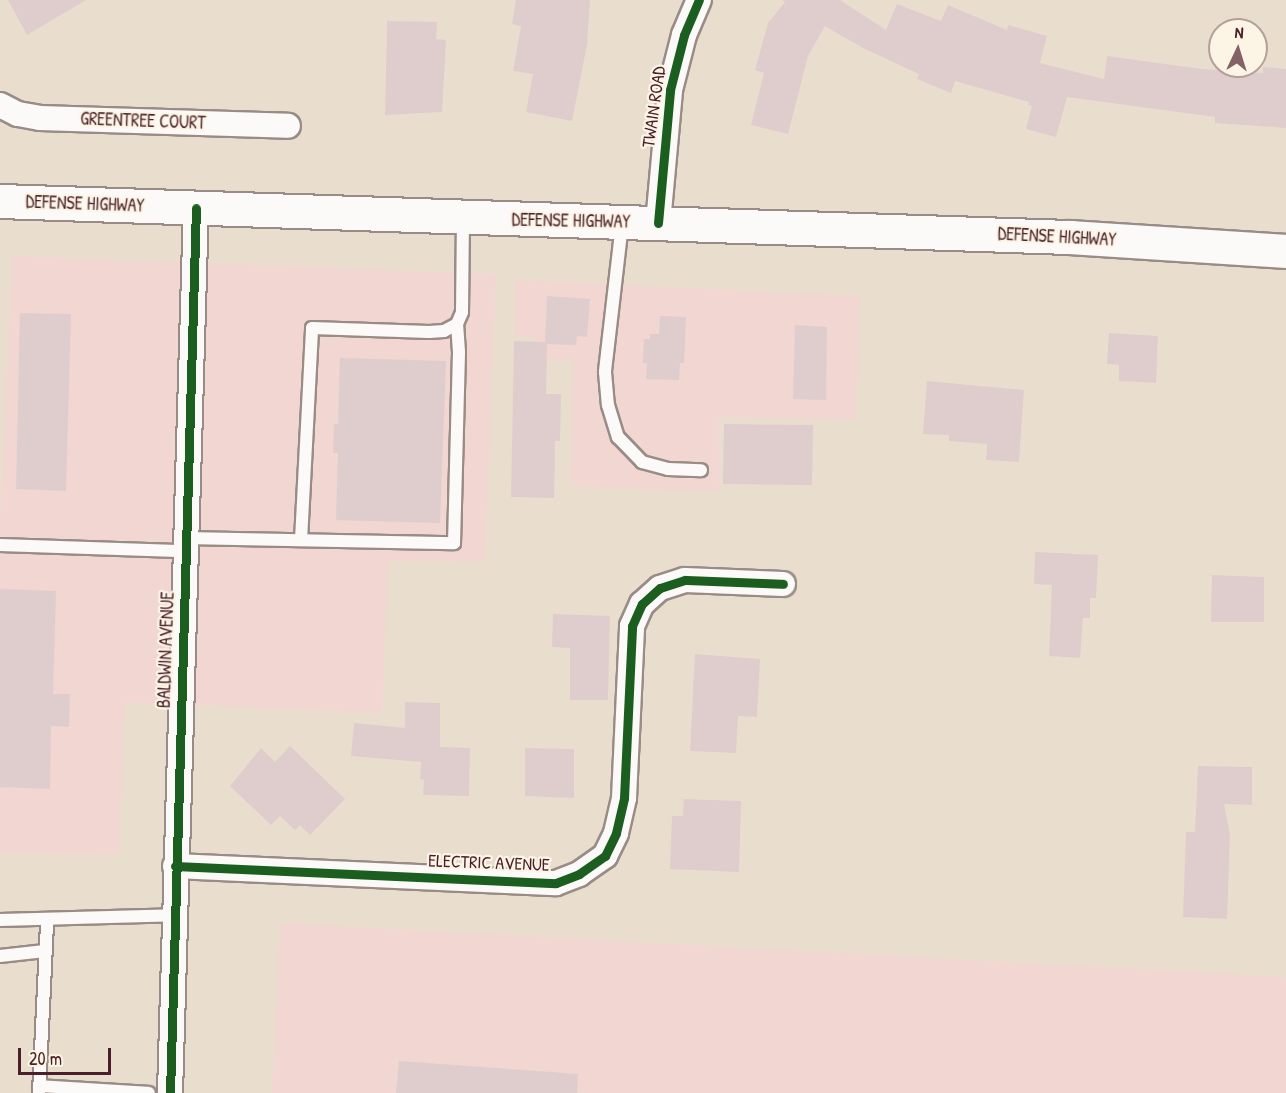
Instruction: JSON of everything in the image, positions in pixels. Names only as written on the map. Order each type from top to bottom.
[{"type":"main road","name":"DEFENSE HIGHWAY","points":[[0,201],[1070,237],[1286,251]]},
{"type":"street","name":"TWAIN ROAD","points":[[658,223],[670,90],[684,35],[699,0]]},
{"type":"street","name":"GREENTREE COURT","points":[[0,105],[18,114],[40,118],[288,126]]},
{"type":"street","name":"BALDWIN AVENUE","points":[[170,1093],[196,208]]},
{"type":"street","name":"ELECTRIC AVENUE","points":[[175,866],[556,883],[579,874],[605,856],[618,824],[624,798],[632,626],[642,604],[660,588],[684,580],[783,584]]},
{"type":"lane","points":[[0,545],[185,544],[301,540],[454,543],[459,352],[457,324],[462,312],[463,218]]},
{"type":"lane","points":[[622,223],[605,372],[608,405],[618,437],[642,462],[668,469],[701,470]]},
{"type":"lane","points":[[301,540],[312,327],[429,332],[444,331],[457,324]]},
{"type":"lane","points":[[0,920],[47,921],[174,915]]},
{"type":"lane","points":[[47,921],[39,1090],[149,1093]]},
{"type":"lane","points":[[0,956],[45,951]]},
{"type":"shaded area","points":[[12,256],[496,274],[485,562],[388,561],[382,713],[125,702],[119,854],[0,853],[0,524]]},
{"type":"shaded area","points":[[516,280],[860,296],[856,420],[719,417],[719,492],[570,486],[573,361],[537,359],[538,338],[514,336]]},
{"type":"shaded area","points":[[280,923],[1286,977],[1286,1093],[272,1093]]},
{"type":"building","points":[[8,0],[86,0],[27,35]]},
{"type":"building","points":[[516,0],[590,0],[587,45],[572,121],[526,112],[533,74],[513,71],[521,26],[512,24]]},
{"type":"building","points":[[782,0],[840,0],[886,30],[897,4],[941,21],[948,5],[1007,30],[1008,25],[1047,36],[1040,63],[1104,79],[1107,56],[1208,69],[1208,78],[1268,78],[1268,67],[1286,69],[1286,128],[1215,123],[1215,117],[1067,97],[1056,137],[1026,129],[1032,106],[1028,105],[1029,102],[955,81],[951,93],[917,79],[919,74],[863,48],[825,26],[808,56],[788,134],[751,125],[764,73],[755,70],[768,23],[785,2]]},
{"type":"building","points":[[387,21],[437,22],[436,39],[446,40],[442,112],[385,115]]},
{"type":"building","points":[[547,296],[590,299],[587,337],[577,336],[576,345],[547,344],[546,394],[561,394],[560,441],[555,441],[554,498],[511,497],[514,341],[545,342]]},
{"type":"building","points":[[20,313],[71,314],[66,491],[16,489]]},
{"type":"building","points":[[660,316],[686,317],[684,363],[680,363],[679,380],[646,379],[647,363],[643,363],[644,339],[650,339],[650,334],[659,334]]},
{"type":"building","points":[[795,325],[827,327],[826,400],[793,399]]},
{"type":"building","points":[[1109,333],[1158,336],[1156,383],[1119,381],[1119,365],[1107,364]]},
{"type":"building","points":[[340,358],[446,361],[440,523],[336,520],[338,453],[333,453],[334,424],[338,424]]},
{"type":"building","points":[[927,381],[1024,390],[1019,462],[986,460],[987,444],[949,441],[949,435],[923,434]]},
{"type":"building","points":[[724,424],[813,425],[812,485],[723,484]]},
{"type":"building","points":[[1035,552],[1098,555],[1096,598],[1090,598],[1090,618],[1083,618],[1080,658],[1049,656],[1052,585],[1034,584]]},
{"type":"building","points":[[1212,575],[1264,577],[1264,622],[1211,622]]},
{"type":"building","points":[[0,589],[56,591],[53,694],[70,694],[69,727],[51,726],[50,789],[0,787]]},
{"type":"building","points":[[553,614],[610,616],[608,700],[570,700],[570,648],[552,647]]},
{"type":"building","points":[[695,654],[760,659],[757,717],[738,716],[736,753],[690,751]]},
{"type":"building","points":[[405,702],[440,703],[440,747],[470,748],[469,796],[423,795],[424,780],[420,779],[421,762],[351,756],[354,723],[405,728]]},
{"type":"building","points":[[290,746],[345,799],[310,835],[300,825],[295,830],[280,816],[271,825],[230,786],[261,748],[275,762]]},
{"type":"building","points":[[525,748],[574,749],[574,798],[525,796]]},
{"type":"building","points":[[1198,766],[1252,767],[1252,805],[1224,804],[1230,835],[1227,919],[1183,917],[1186,832],[1195,832]]},
{"type":"building","points":[[684,799],[741,801],[739,872],[670,869],[672,816],[683,816]]},
{"type":"building","points":[[399,1061],[578,1074],[577,1093],[396,1093]]},
{"type":"cycle path","points":[[658,223],[670,90],[684,35],[699,0]]},
{"type":"cycle path","points":[[170,1093],[196,208]]},
{"type":"cycle path","points":[[175,866],[556,883],[579,874],[605,856],[616,833],[624,798],[632,626],[642,604],[660,588],[685,580],[783,584]]}]
